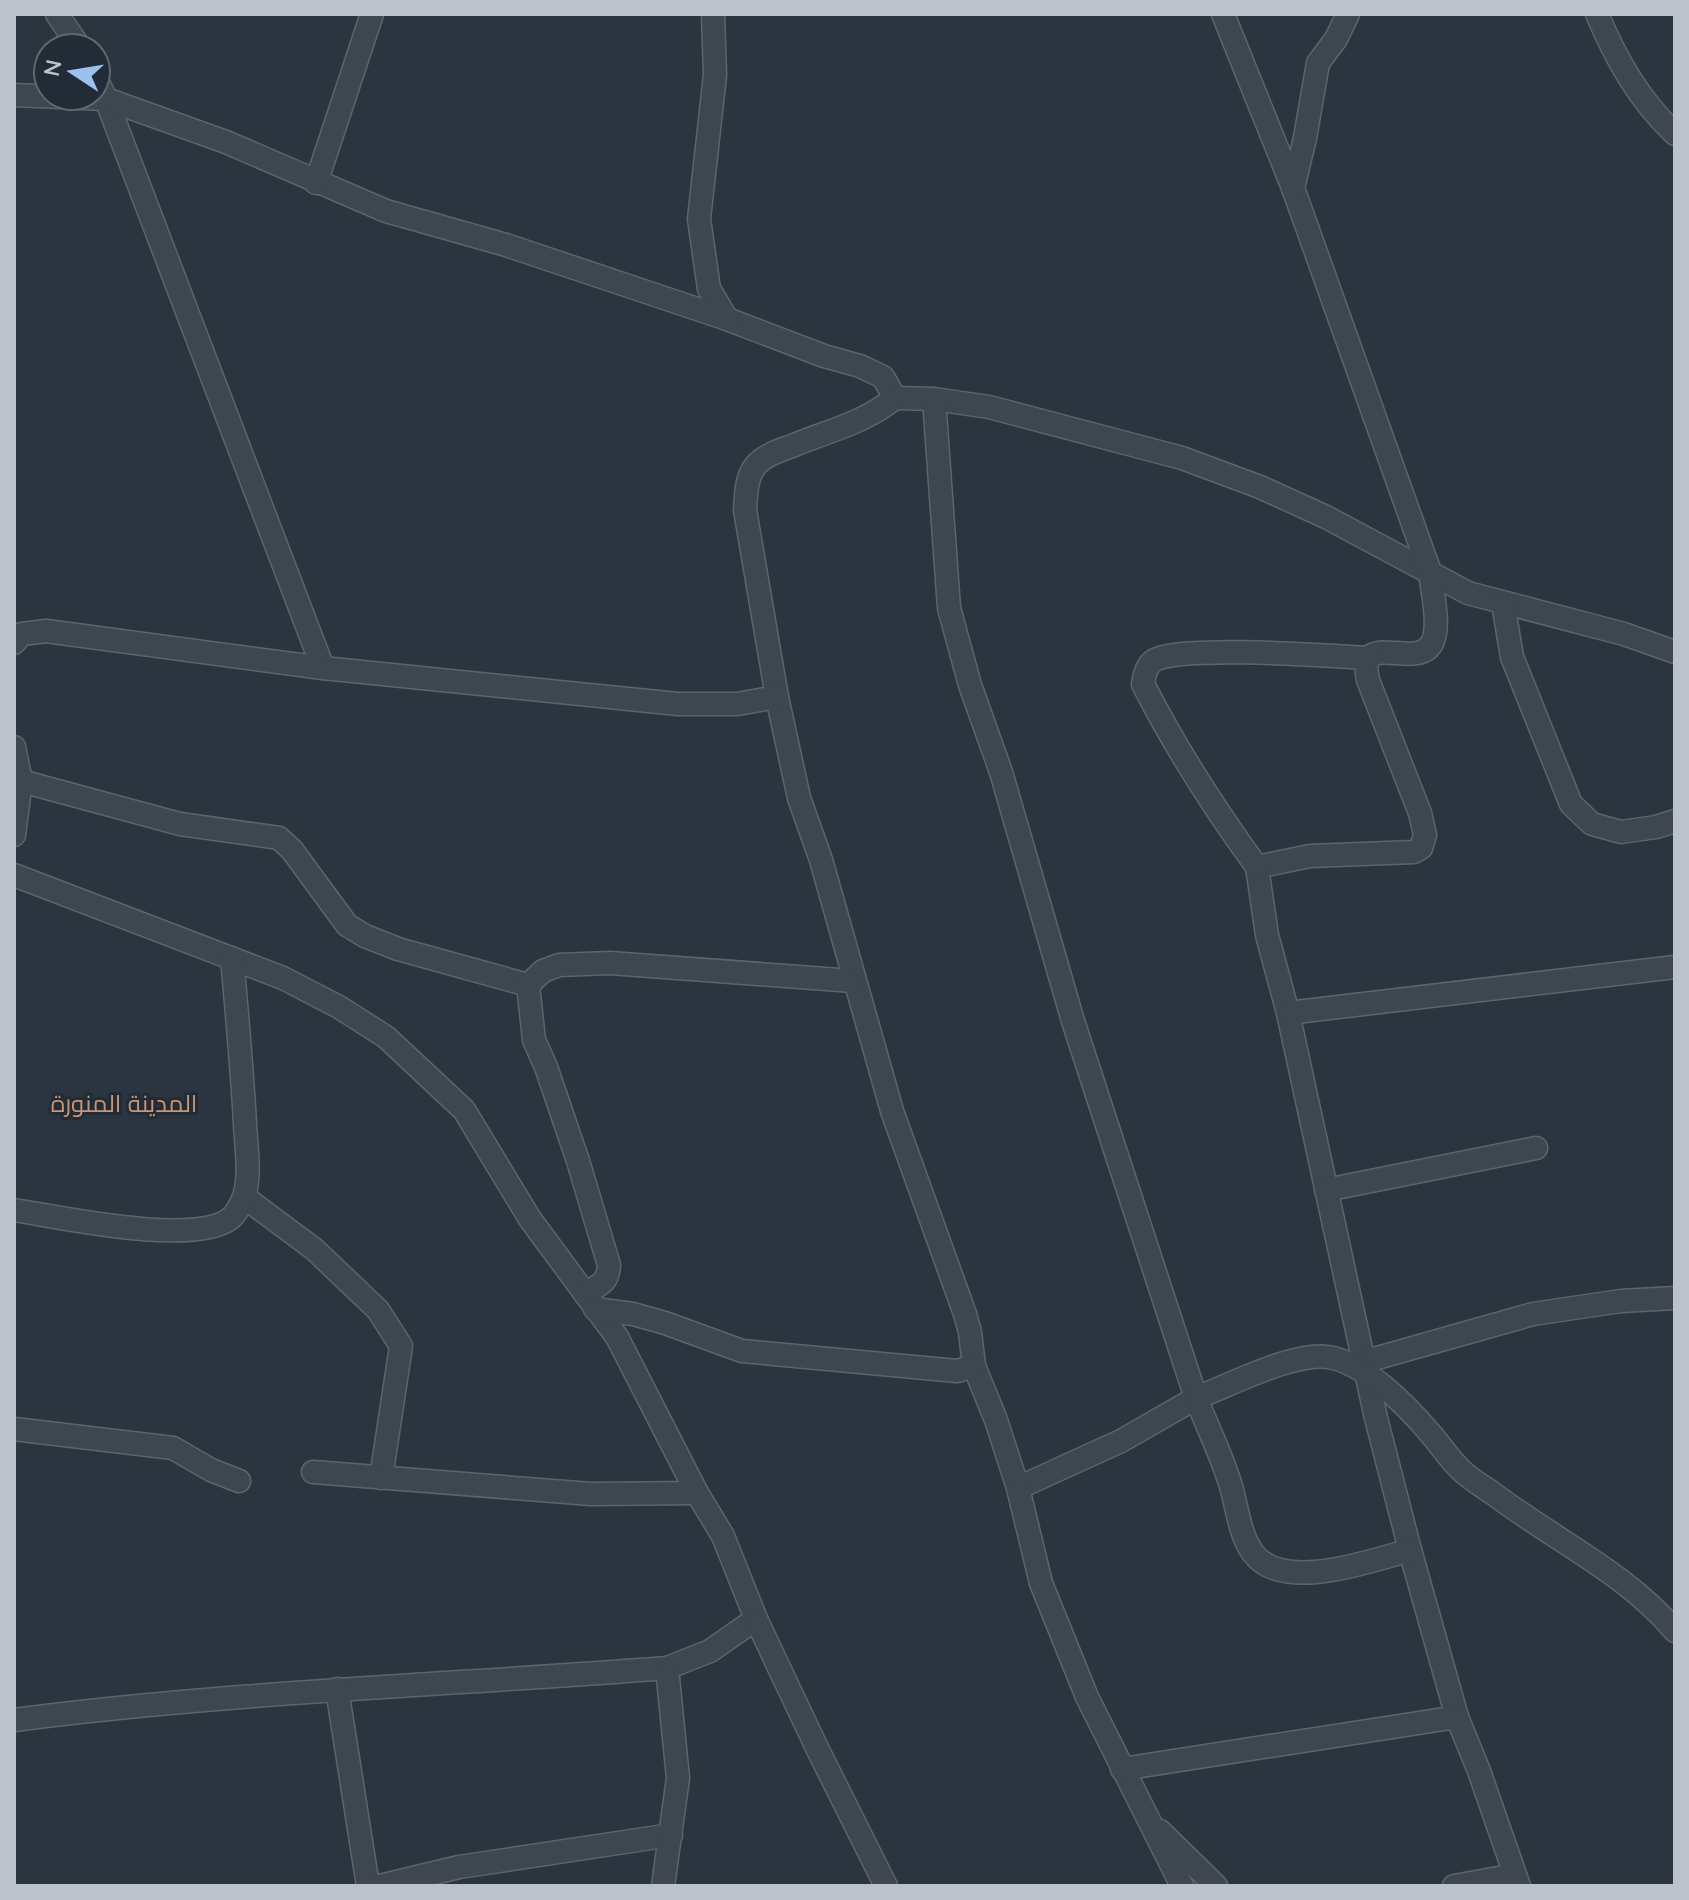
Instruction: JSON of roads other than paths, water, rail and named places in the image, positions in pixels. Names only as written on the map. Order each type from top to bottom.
[{"type":"street","points":[[57,14],[69,32]]},
{"type":"street","points":[[316,183],[372,14]]},
{"type":"street","points":[[713,14],[715,75],[699,219],[709,289],[727,319]]},
{"type":"street","points":[[1223,14],[1293,188],[1430,572],[1435,627],[1433,642],[1426,650],[1412,654],[1376,653],[1368,658],[1195,653],[1160,657],[1151,662],[1143,684],[1212,806],[1257,867],[1267,935],[1288,1013],[1364,1368],[1410,1550],[1457,1717],[1517,1881],[1454,1886]]},
{"type":"street","points":[[1293,188],[1318,63],[1336,39],[1348,14]]},
{"type":"street","points":[[1597,14],[1614,54],[1652,112],[1675,134]]},
{"type":"street","points":[[112,101],[226,142],[386,211],[506,245],[860,366],[883,377],[895,398]]},
{"type":"street","points":[[111,112],[323,668]]},
{"type":"street","points":[[1182,1886],[1087,1697],[1041,1583],[1018,1488],[974,1366],[965,1314],[892,1111],[821,860],[799,798],[777,697],[745,510],[750,476],[756,464],[769,455],[855,423],[895,398],[934,399],[1003,411],[1182,458],[1260,487],[1326,517],[1468,593],[1624,634],[1675,652]]},
{"type":"street","points":[[934,399],[949,608],[970,685],[1001,772],[1073,1021],[1196,1398],[1229,1480],[1248,1545],[1265,1564],[1292,1572],[1315,1572],[1410,1550]]},
{"type":"street","points":[[1503,603],[1512,657],[1571,804],[1592,824],[1621,832],[1675,821]]},
{"type":"street","points":[[14,643],[22,634],[46,631],[323,668],[678,704],[737,704],[777,697]]},
{"type":"street","points":[[1257,867],[1310,856],[1414,852],[1421,848],[1425,835],[1420,813],[1368,680],[1365,666],[1368,658]]},
{"type":"street","points":[[14,747],[21,781],[14,835]]},
{"type":"street","points":[[21,781],[180,824],[279,838],[292,850],[347,925],[365,936],[398,949],[528,985]]},
{"type":"street","points":[[14,875],[283,978],[339,1007],[386,1037],[464,1110],[530,1219],[617,1337],[697,1493],[723,1536],[756,1619],[886,1886]]},
{"type":"street","points":[[14,1210],[119,1227],[190,1229],[212,1227],[232,1217],[244,1197],[247,1164],[232,958]]},
{"type":"street","points":[[528,985],[543,971],[559,965],[610,963],[853,981]]},
{"type":"street","points":[[1288,1013],[1675,967]]},
{"type":"street","points":[[528,985],[534,1040],[578,1161],[609,1265],[608,1277],[590,1301]]},
{"type":"street","points":[[1326,1190],[1536,1148]]},
{"type":"street","points":[[244,1197],[314,1249],[378,1310],[401,1346],[381,1478]]},
{"type":"street","points":[[1364,1368],[1533,1314],[1621,1301],[1675,1298]]},
{"type":"street","points":[[590,1301],[665,1323],[742,1351],[957,1371],[974,1366]]},
{"type":"street","points":[[1018,1488],[1121,1441],[1196,1398],[1302,1357],[1328,1357],[1364,1368],[1401,1402],[1461,1470],[1529,1521],[1586,1556],[1635,1592],[1675,1631]]},
{"type":"street","points":[[14,1429],[173,1448],[211,1470],[239,1481]]},
{"type":"street","points":[[313,1472],[591,1494],[697,1493]]},
{"type":"street","points":[[14,1720],[92,1710],[337,1689],[667,1668],[710,1651],[756,1619]]},
{"type":"street","points":[[663,1886],[678,1778],[667,1668]]},
{"type":"street","points":[[337,1689],[368,1886]]},
{"type":"street","points":[[1122,1769],[1457,1717]]},
{"type":"street","points":[[1145,1816],[1216,1886]]},
{"type":"street","points":[[380,1886],[459,1867],[671,1835]]},
{"type":"district","name":"المدينة المنورة","points":[[124,1104]]}]
